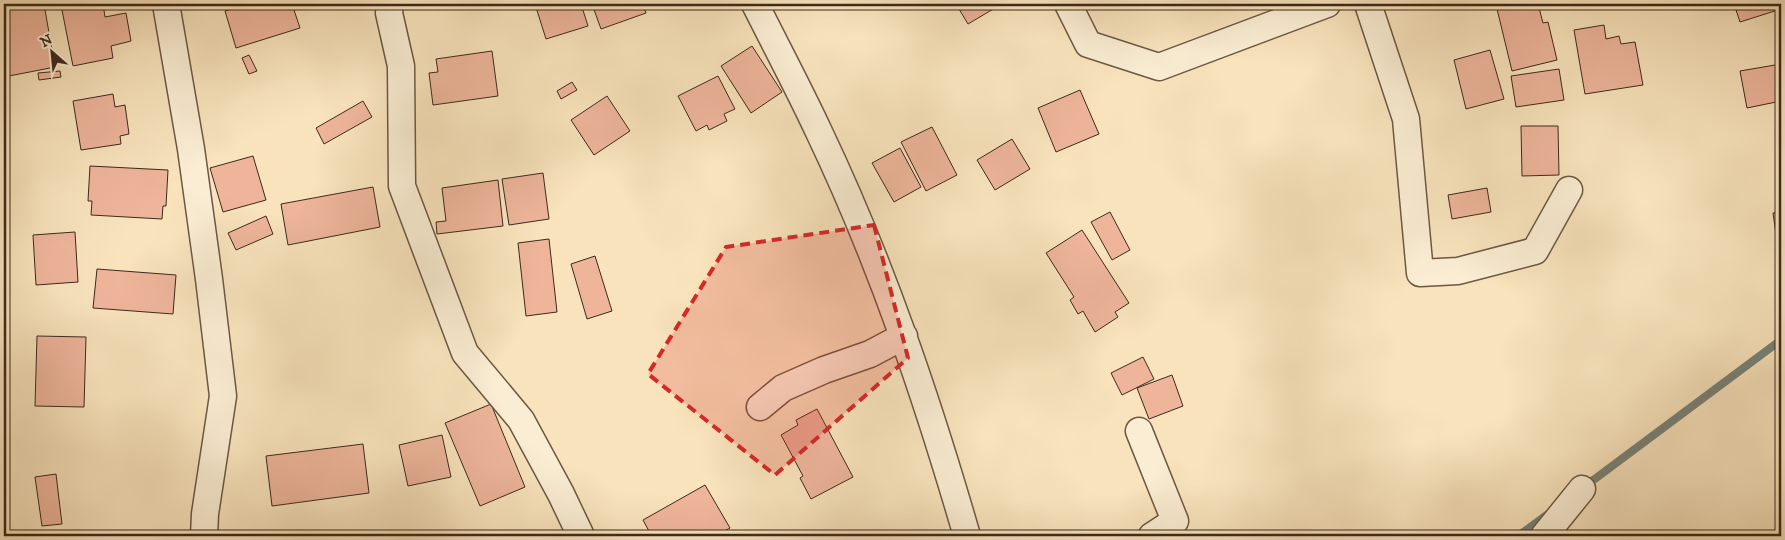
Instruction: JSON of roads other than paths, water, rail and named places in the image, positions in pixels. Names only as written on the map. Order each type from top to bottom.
[{"type":"street","points":[[166,4],[210,279],[223,396],[205,514],[204,536]]},
{"type":"street","points":[[390,4],[389,13],[401,66],[402,186],[465,354],[521,420],[561,494],[581,536]]},
{"type":"street","points":[[755,4],[820,133],[904,336],[945,459],[967,536]]},
{"type":"street","points":[[1068,4],[1088,44],[1159,67],[1326,4]]},
{"type":"street","points":[[1368,4],[1406,120],[1420,272],[1458,272],[1535,251],[1569,190]]},
{"type":"street","points":[[760,407],[783,388],[824,370],[870,354],[904,336]]},
{"type":"street","points":[[1139,432],[1175,521],[1152,536]]},
{"type":"street","points":[[1544,536],[1582,489]]},
{"type":"waterway","points":[[1584,487],[1781,340]]},
{"type":"waterway","points":[[1518,536],[1548,514]]}]
